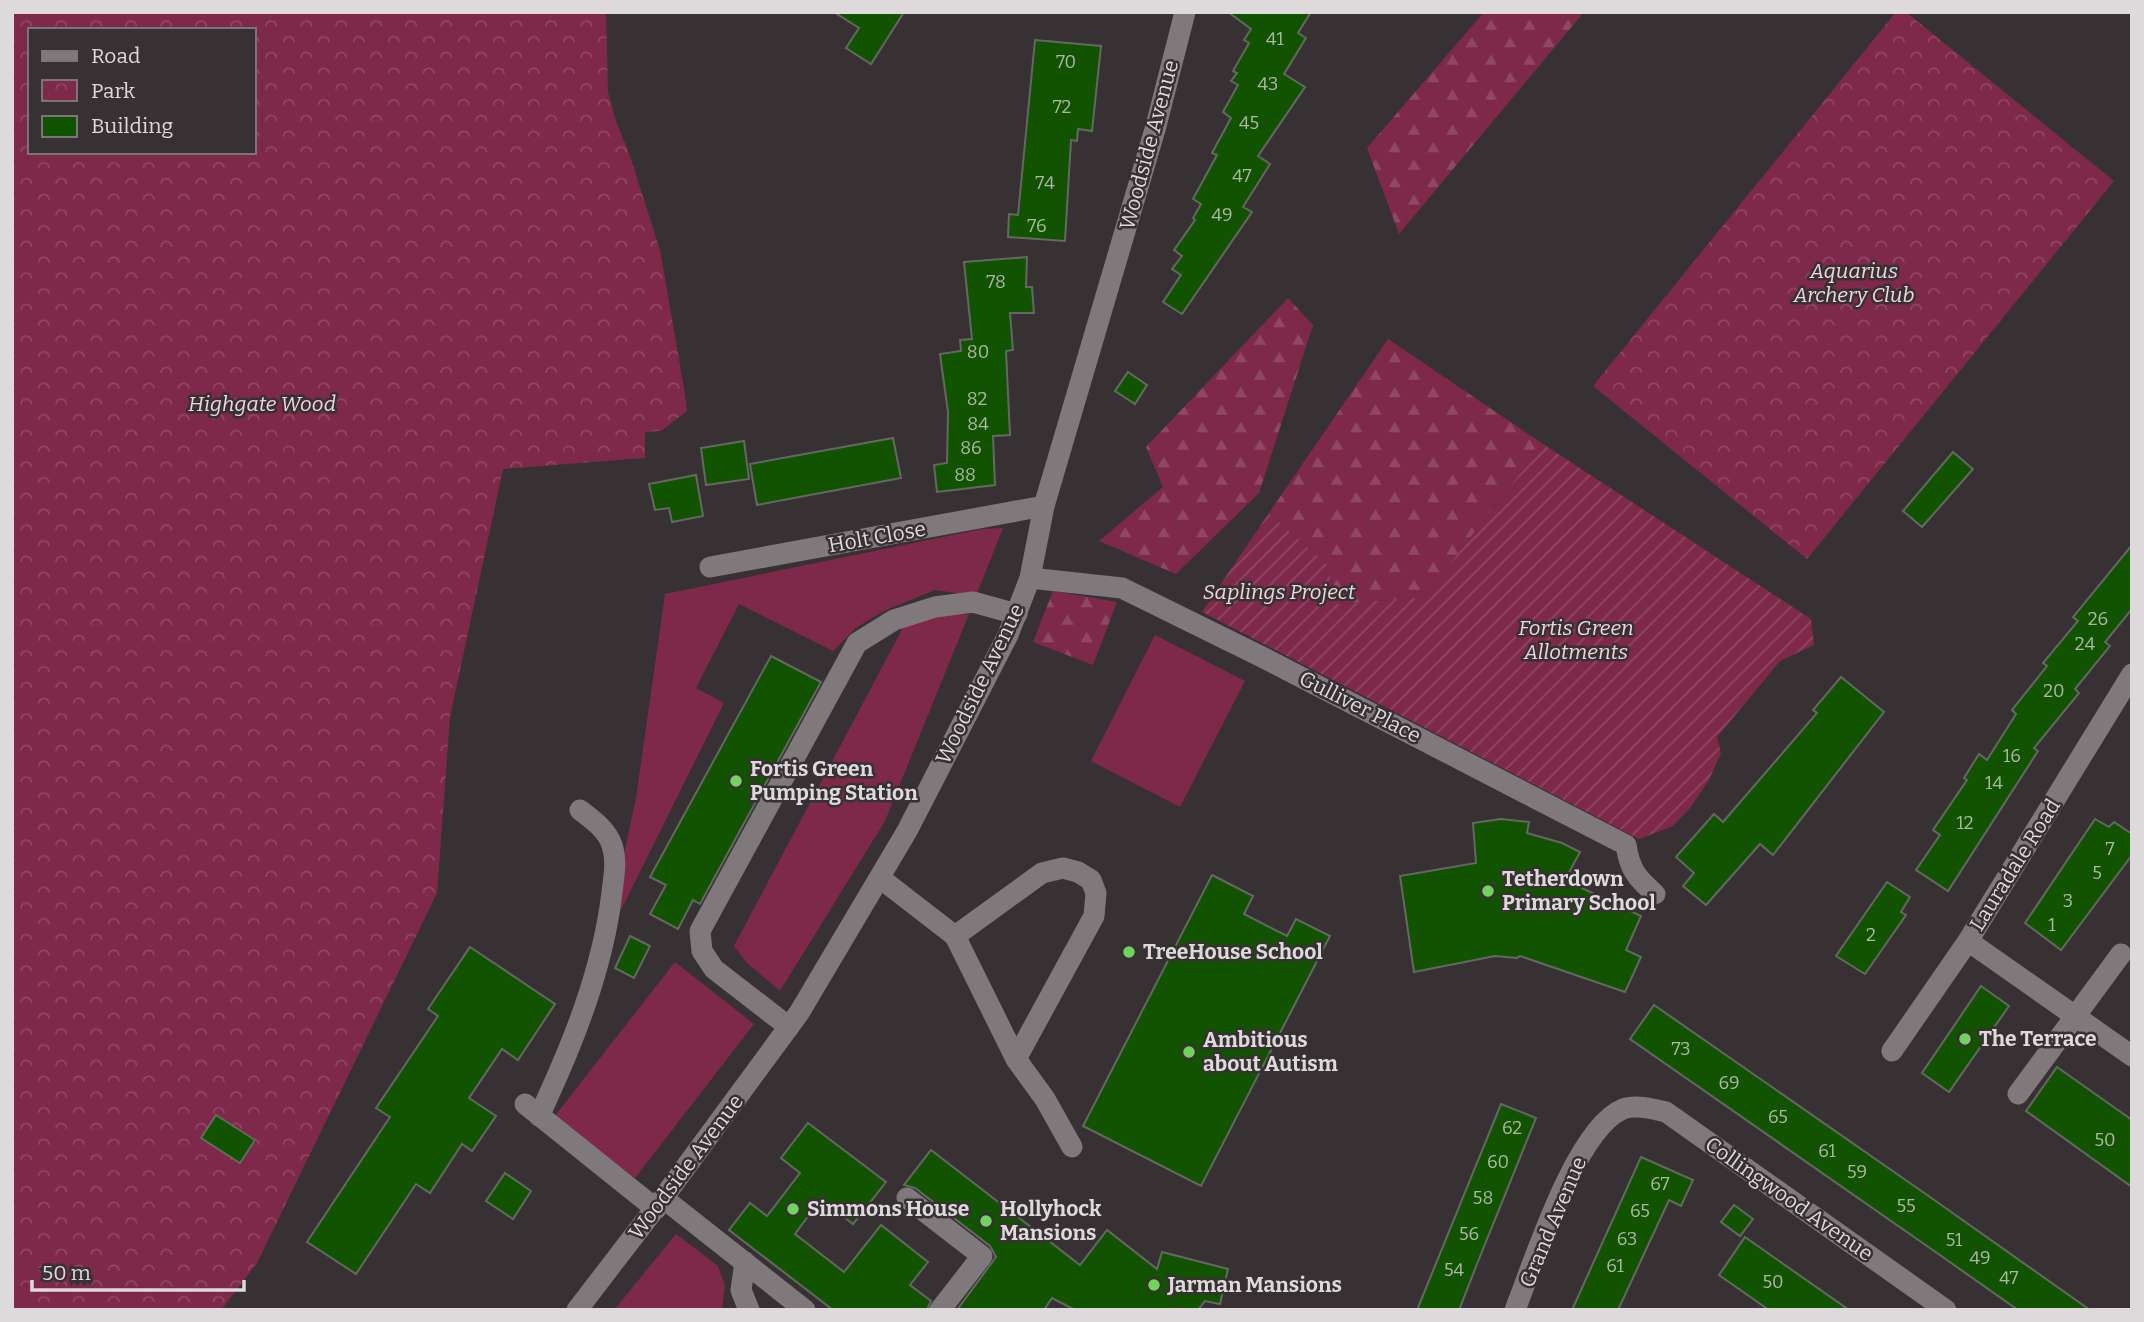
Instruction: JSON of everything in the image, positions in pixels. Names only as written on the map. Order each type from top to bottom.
[{"type":"street","name":"Woodside Avenue","points":[[577,1310],[660,1203],[789,1027],[908,831],[1008,635],[1030,578],[1044,506],[1156,126],[1185,12]]},
{"type":"street","name":"Holt Close","points":[[710,567],[1044,506]]},
{"type":"street","name":"Gulliver Place","points":[[1030,578],[1122,588],[1262,657],[1619,840],[1626,845],[1629,864],[1638,879],[1655,894]]},
{"type":"street","points":[[789,1027],[714,969],[702,951],[700,931],[857,643],[894,620],[935,607],[973,602],[1017,614]]},
{"type":"street","name":"Lauradale Road","points":[[1892,1051],[1968,941],[2132,674]]},
{"type":"street","points":[[580,810],[601,827],[612,842],[616,862],[610,910],[591,983],[561,1069],[532,1110],[745,1262],[805,1310]]},
{"type":"street","points":[[955,936],[1042,873],[1063,868],[1078,872],[1091,880],[1096,893],[1094,916],[1016,1059]]},
{"type":"street","points":[[880,878],[955,936],[1016,1059],[1045,1099],[1072,1147]]},
{"type":"street","points":[[1968,941],[2132,1056]]},
{"type":"street","points":[[2018,1094],[2121,954]]},
{"type":"street","name":"Grand Avenue","points":[[1515,1310],[1575,1163],[1601,1125],[1625,1108]]},
{"type":"street","name":"Collingwood Avenue","points":[[1625,1108],[1651,1108],[1666,1112],[1946,1310]]},
{"type":"street","points":[[907,1198],[982,1256],[940,1310]]},
{"type":"street","points":[[745,1262],[741,1290],[749,1310]]},
{"type":"green space","name":"Highgate Wood","points":[[12,12],[606,12],[608,92],[660,250],[687,411],[661,431],[645,432],[645,458],[503,469],[450,717],[437,893],[257,1263],[221,1310],[12,1310]]},
{"type":"green space","points":[[1484,12],[1584,12],[1399,234],[1367,148]]},
{"type":"green space","name":"Aquarius Archery Club","points":[[1896,12],[1906,12],[2114,181],[1807,559],[1593,386]]},
{"type":"green space","points":[[1288,298],[1313,325],[1259,493],[1176,574],[1099,541],[1163,487],[1146,447]]},
{"type":"green space","points":[[1388,339],[1543,444],[1424,597],[1338,604],[1326,563],[1269,513]]},
{"type":"green space","name":"Fortis Green Allotments","points":[[1543,444],[1811,619],[1814,645],[1780,661],[1717,737],[1721,753],[1709,780],[1690,808],[1673,826],[1639,839],[1202,612],[1269,513],[1326,563],[1338,604],[1424,597]]},
{"type":"green space","points":[[1003,528],[976,596],[935,590],[886,610],[857,627],[833,651],[739,604],[696,688],[724,703],[605,942],[636,798],[665,594],[982,529]]},
{"type":"green space","points":[[1053,591],[1117,602],[1093,665],[1033,642]]},
{"type":"green space","points":[[969,614],[885,821],[780,991],[747,963],[734,946],[905,624],[933,616]]},
{"type":"green space","points":[[1155,635],[1245,681],[1180,807],[1091,761]]},
{"type":"green space","points":[[675,962],[754,1024],[635,1178],[554,1117]]},
{"type":"green space","points":[[676,1234],[718,1266],[725,1285],[722,1310],[614,1310]]},
{"type":"building","points":[[834,12],[904,12],[871,64],[846,48],[859,28]]},
{"type":"building","points":[[1228,12],[1311,12],[1298,33],[1306,38],[1284,74],[1305,87],[1258,156],[1270,164],[1243,207],[1252,212],[1182,314],[1163,302],[1181,275],[1172,269],[1182,256],[1174,250],[1195,220],[1193,218],[1201,204],[1193,199],[1217,155],[1212,153],[1231,118],[1223,112],[1238,85],[1231,81],[1237,73],[1233,71],[1249,43],[1244,40],[1251,29]]},
{"type":"building","points":[[1035,40],[1101,46],[1092,131],[1078,129],[1077,141],[1071,140],[1065,241],[1008,237],[1009,214],[1018,215]]},
{"type":"building","points":[[1027,257],[1026,287],[1032,287],[1034,313],[1010,313],[1013,350],[1006,351],[1010,435],[993,436],[995,485],[937,492],[934,465],[947,463],[948,412],[940,354],[961,351],[960,340],[972,339],[964,262]]},
{"type":"building","points":[[1128,372],[1147,385],[1135,404],[1115,391]]},
{"type":"building","points":[[893,438],[901,478],[757,505],[750,464]]},
{"type":"building","points":[[744,441],[749,479],[706,485],[701,448]]},
{"type":"building","points":[[1953,452],[1973,469],[1922,527],[1903,511]]},
{"type":"building","points":[[696,475],[703,516],[672,522],[669,508],[655,510],[649,484]]},
{"type":"building","points":[[2132,545],[2132,609],[2105,642],[2110,646],[2075,689],[2079,693],[2034,748],[2038,751],[1948,891],[1916,870],[1940,835],[1933,830],[1967,780],[1964,778],[1979,754],[1987,760],[2016,714],[2012,710],[2047,666],[2043,663],[2078,621],[2073,617]]},
{"type":"building","name":"Fortis Green Pumping Station","points":[[771,656],[821,682],[700,904],[693,900],[678,929],[650,914],[666,885],[650,877]]},
{"type":"building","points":[[1841,677],[1884,712],[1773,855],[1760,844],[1706,905],[1683,886],[1694,873],[1676,857],[1714,814],[1723,822],[1817,713],[1813,710]]},
{"type":"building","points":[[1501,819],[1529,822],[1527,833],[1562,843],[1580,852],[1565,880],[1641,916],[1626,950],[1641,957],[1625,992],[1520,956],[1495,956],[1414,972],[1400,876],[1476,863],[1473,823]]},
{"type":"building","points":[[2095,819],[2109,827],[2114,822],[2132,834],[2132,855],[2061,950],[2025,923]]},
{"type":"building","points":[[1212,875],[1253,896],[1244,914],[1287,936],[1296,919],[1330,936],[1201,1186],[1083,1126]]},
{"type":"building","points":[[1887,882],[1910,897],[1901,912],[1906,915],[1865,974],[1836,956]]},
{"type":"building","points":[[630,936],[650,946],[634,978],[615,968]]},
{"type":"building","points":[[470,947],[555,1004],[518,1060],[502,1049],[469,1098],[496,1116],[472,1151],[462,1144],[430,1193],[416,1184],[356,1274],[307,1242],[390,1117],[376,1108],[438,1016],[428,1009]]},
{"type":"building","name":"The Terrace","points":[[1981,986],[2009,1006],[1949,1092],[1922,1073]]},
{"type":"building","points":[[1654,1005],[2090,1310],[2018,1310],[1630,1039]]},
{"type":"building","points":[[2057,1067],[2132,1120],[2132,1187],[2026,1111]]},
{"type":"building","points":[[1501,1104],[1536,1118],[1459,1310],[1417,1310]]},
{"type":"building","points":[[216,1115],[255,1140],[240,1163],[201,1138]]},
{"type":"building","name":"Simmons House","points":[[808,1123],[886,1182],[853,1224],[821,1199],[795,1234],[844,1272],[881,1225],[928,1262],[910,1285],[931,1301],[927,1310],[833,1310],[729,1230],[750,1203],[767,1216],[800,1173],[781,1158]]},
{"type":"building","points":[[931,1150],[1080,1265],[1107,1230],[1157,1269],[1162,1252],[1228,1269],[1220,1304],[1205,1301],[1198,1310],[1075,1310],[1052,1298],[1044,1310],[957,1310],[996,1257],[990,1246],[915,1188],[904,1185]]},
{"type":"building","points":[[1641,1157],[1693,1180],[1681,1206],[1669,1200],[1618,1310],[1572,1310]]},
{"type":"building","points":[[505,1173],[531,1191],[513,1219],[486,1201]]},
{"type":"building","points":[[1734,1205],[1753,1219],[1740,1236],[1721,1222]]},
{"type":"building","points":[[1745,1237],[1849,1310],[1769,1310],[1719,1275]]},
{"type":"place","name":"Fortis Green Pumping Station","points":[[736,781]]},
{"type":"place","name":"Tetherdown Primary School","points":[[1488,891]]},
{"type":"place","name":"TreeHouse School","points":[[1129,952]]},
{"type":"place","name":"The Terrace","points":[[1965,1039]]},
{"type":"place","name":"Ambitious about Autism","points":[[1189,1052]]},
{"type":"place","name":"Simmons House","points":[[793,1209]]},
{"type":"place","name":"Hollyhock Mansions","points":[[986,1221]]},
{"type":"place","name":"Jarman Mansions","points":[[1154,1285]]},
{"type":"park label","name":"Saplings Project","points":[[1279,592]]}]
